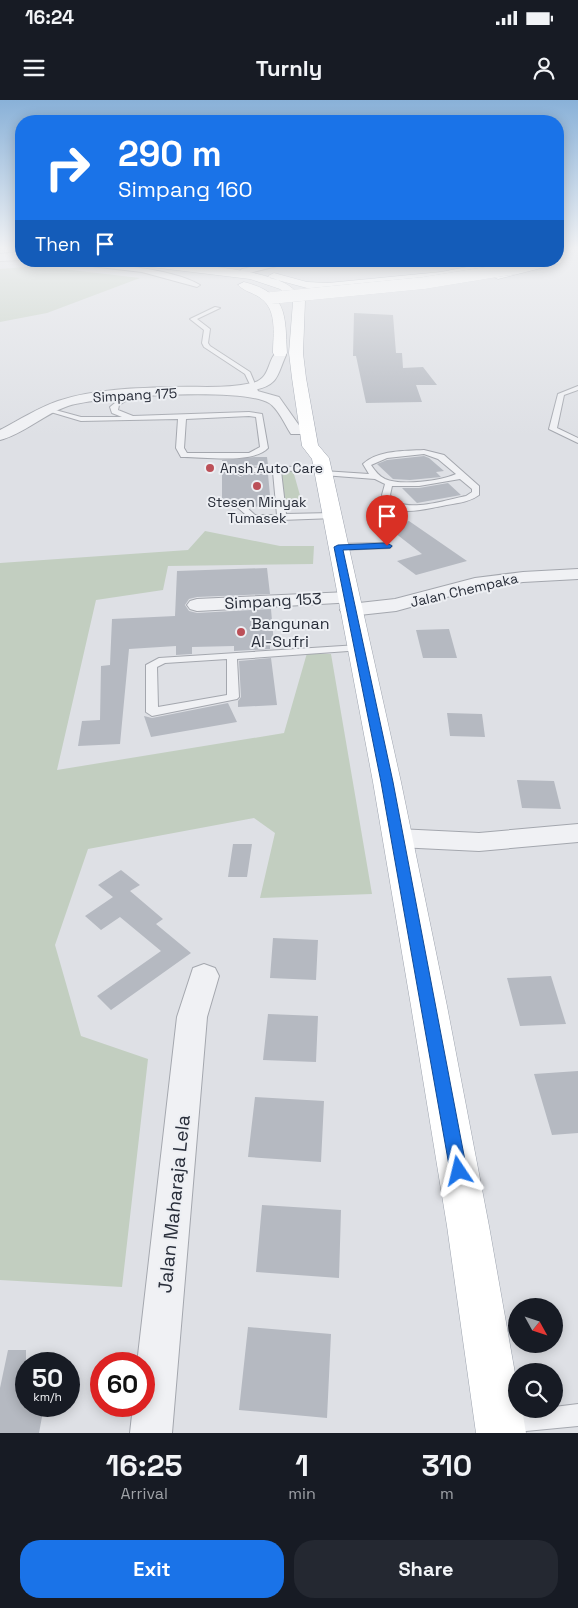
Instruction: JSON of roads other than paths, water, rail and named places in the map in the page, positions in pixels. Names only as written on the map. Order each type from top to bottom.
[{"type":"main road","points":[[279,311],[281,381],[296,430],[300,438],[319,461]]},
{"type":"main road","points":[[298,311],[296,353],[332,516],[398,838],[468,1226],[500,1429]]},
{"type":"main road","points":[[311,311],[310,352],[325,448],[319,461]]},
{"type":"street","points":[[256,391],[272,376],[280,355]]},
{"type":"street","name":"Simpang 175","points":[[0,436],[54,407],[82,398],[121,393],[256,391],[274,400],[296,430]]},
{"type":"street","name":"Jalan Chempaka","points":[[349,604],[396,605],[476,584],[514,578],[578,574]]},
{"type":"street","name":"Simpang 153","points":[[197,605],[349,604]]},
{"type":"street","points":[[398,838],[479,842],[517,840],[558,832],[578,833]]},
{"type":"street","name":"Jalan Maharaja Lela","points":[[151,1433],[192,1017],[204,976]]},
{"type":"lane","points":[[207,311],[193,319],[207,329],[205,343],[207,347],[248,373],[256,391]]},
{"type":"lane","points":[[578,388],[561,394],[553,429],[578,441]]},
{"type":"lane","points":[[136,419],[115,411],[115,404],[123,399],[140,396],[216,392]]},
{"type":"lane","points":[[54,407],[118,420]]},
{"type":"lane","points":[[54,407],[81,418],[118,420],[136,419],[249,414],[259,416],[264,448],[250,455],[184,455],[180,448],[182,417]]},
{"type":"lane","points":[[376,477],[368,464],[372,460],[424,452],[440,456],[476,488],[476,493],[470,498],[412,509],[402,509],[390,503],[386,496],[389,484]]},
{"type":"lane","points":[[241,473],[240,470],[277,469],[319,461],[376,477],[389,484],[398,485],[454,478],[461,475]]},
{"type":"lane","points":[[277,469],[282,517]]},
{"type":"lane","points":[[241,507],[252,518],[332,516]]},
{"type":"lane","points":[[338,547],[387,546]]},
{"type":"lane","points":[[232,656],[233,697],[152,712],[151,665],[155,662],[232,656],[358,648]]},
{"type":"lane","points":[[500,1429],[578,1415]]},
{"type":"place","name":"Ansh Auto Care","points":[[210,468]]},
{"type":"place","name":"Stesen Minyak Tumasek","points":[[257,486]]},
{"type":"place","name":"Bangunan Al-Sufri","points":[[241,632]]}]
